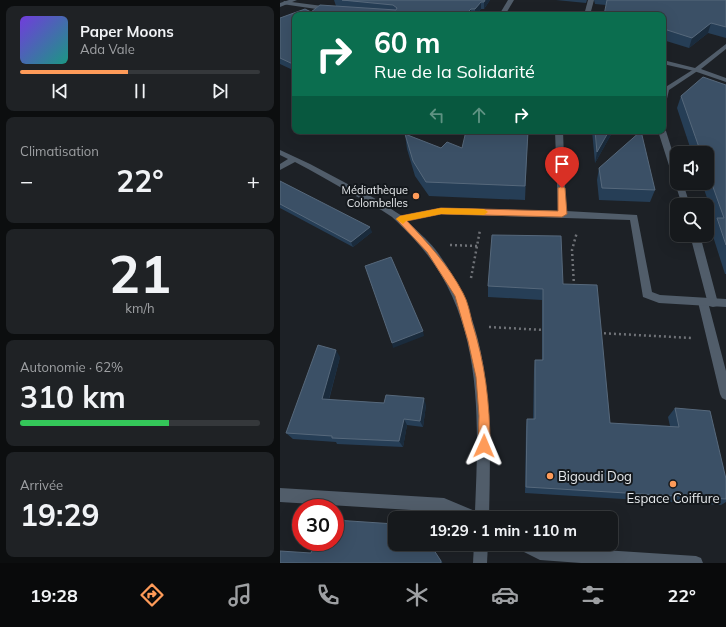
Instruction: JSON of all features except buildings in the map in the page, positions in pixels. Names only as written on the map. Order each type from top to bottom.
[{"type":"street","points":[[282,4],[294,0]]},
{"type":"street","points":[[504,12],[511,0]]},
{"type":"street","points":[[588,12],[591,0]]},
{"type":"street","points":[[282,4],[339,10]]},
{"type":"street","points":[[666,90],[696,70],[726,46]]},
{"type":"street","points":[[666,63],[696,70],[726,80]]},
{"type":"street","points":[[560,134],[562,214]]},
{"type":"street","points":[[663,134],[670,156]]},
{"type":"street","points":[[280,152],[367,199],[400,219],[430,250],[459,295],[473,341],[481,377],[484,416],[482,511]]},
{"type":"street","points":[[280,167],[294,159]]},
{"type":"street","points":[[400,219],[441,211],[634,217],[647,294],[659,299],[726,303]]},
{"type":"street","points":[[696,242],[708,302],[712,340],[726,394]]},
{"type":"street","points":[[280,495],[444,505],[458,511]]},
{"type":"street","points":[[480,563],[481,551]]},
{"type":"street","points":[[536,551],[540,553],[696,563]]},
{"type":"path","points":[[574,287],[572,250],[577,230]]},
{"type":"path","points":[[470,284],[480,231]]},
{"type":"path","points":[[447,245],[477,246]]},
{"type":"path","points":[[489,327],[548,330]]},
{"type":"path","points":[[593,333],[712,340]]},
{"type":"slow traffic","points":[[403,221],[400,219],[441,211],[484,212]]},
{"type":"place","name":"Médiathèque Colombelles","points":[[416,196]]},
{"type":"place","name":"Bigoudi Dog","points":[[550,476]]},
{"type":"place","name":"Espace Coiffure","points":[[673,484]]},
{"type":"route","points":[[484,446],[484,416],[481,377],[473,341],[459,295],[430,250],[400,219],[441,211],[562,214],[562,188]]}]
